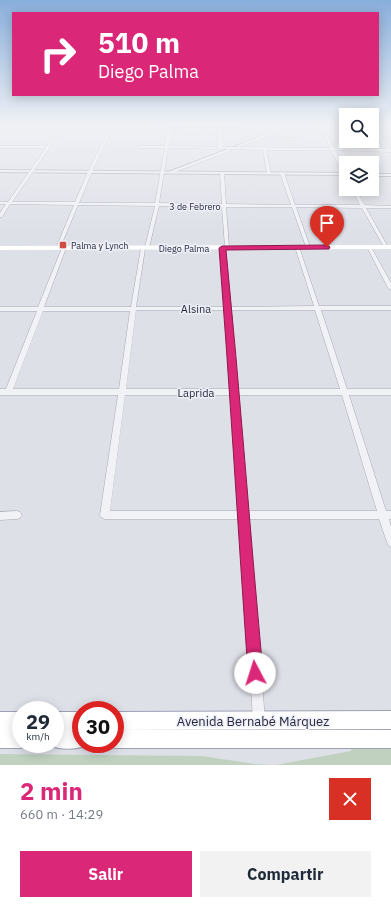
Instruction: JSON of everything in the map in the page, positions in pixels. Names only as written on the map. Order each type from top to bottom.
[{"type":"main road","name":"Diego Palma","points":[[0,248],[389,247]]},
{"type":"main road","name":"Avenida Bernabé Márquez","points":[[124,721],[391,720]]},
{"type":"main road","points":[[0,721],[12,721]]},
{"type":"main road","name":"Avenida Bernabé Márquez","points":[[124,739],[391,738]]},
{"type":"main road","points":[[0,739],[12,739]]},
{"type":"street","points":[[0,216],[38,162]]},
{"type":"street","points":[[4,392],[41,309],[61,248],[90,172],[95,162]]},
{"type":"street","points":[[165,162],[157,205],[145,248],[133,310],[105,515],[387,515]]},
{"type":"street","points":[[163,172],[187,162]]},
{"type":"street","points":[[172,172],[198,162]]},
{"type":"street","points":[[267,162],[269,173]]},
{"type":"street","points":[[0,171],[339,175]]},
{"type":"street","points":[[222,173],[225,206],[225,248],[228,309],[261,738]]},
{"type":"street","points":[[282,173],[308,247]]},
{"type":"street","points":[[379,175],[391,175]]},
{"type":"street","points":[[357,196],[389,247]]},
{"type":"street","name":"3 de Febrero","points":[[0,203],[77,205],[391,207]]},
{"type":"street","points":[[297,247],[387,515],[391,542]]},
{"type":"street","points":[[369,247],[391,286]]},
{"type":"street","name":"Alsina","points":[[0,309],[133,310],[391,308]]},
{"type":"street","name":"Laprida","points":[[4,392],[391,392]]},
{"type":"street","points":[[0,516],[17,515]]},
{"type":"green space","points":[[391,737],[391,765],[275,765],[351,751],[352,747]]},
{"type":"green space","points":[[0,754],[202,756],[255,764],[275,765],[0,765]]},
{"type":"waterway","points":[[169,171],[193,162]]},
{"type":"place","name":"Palma y Lynch","points":[[63,245]]},
{"type":"route","points":[[255,673],[235,393],[222,248],[327,247]]}]
